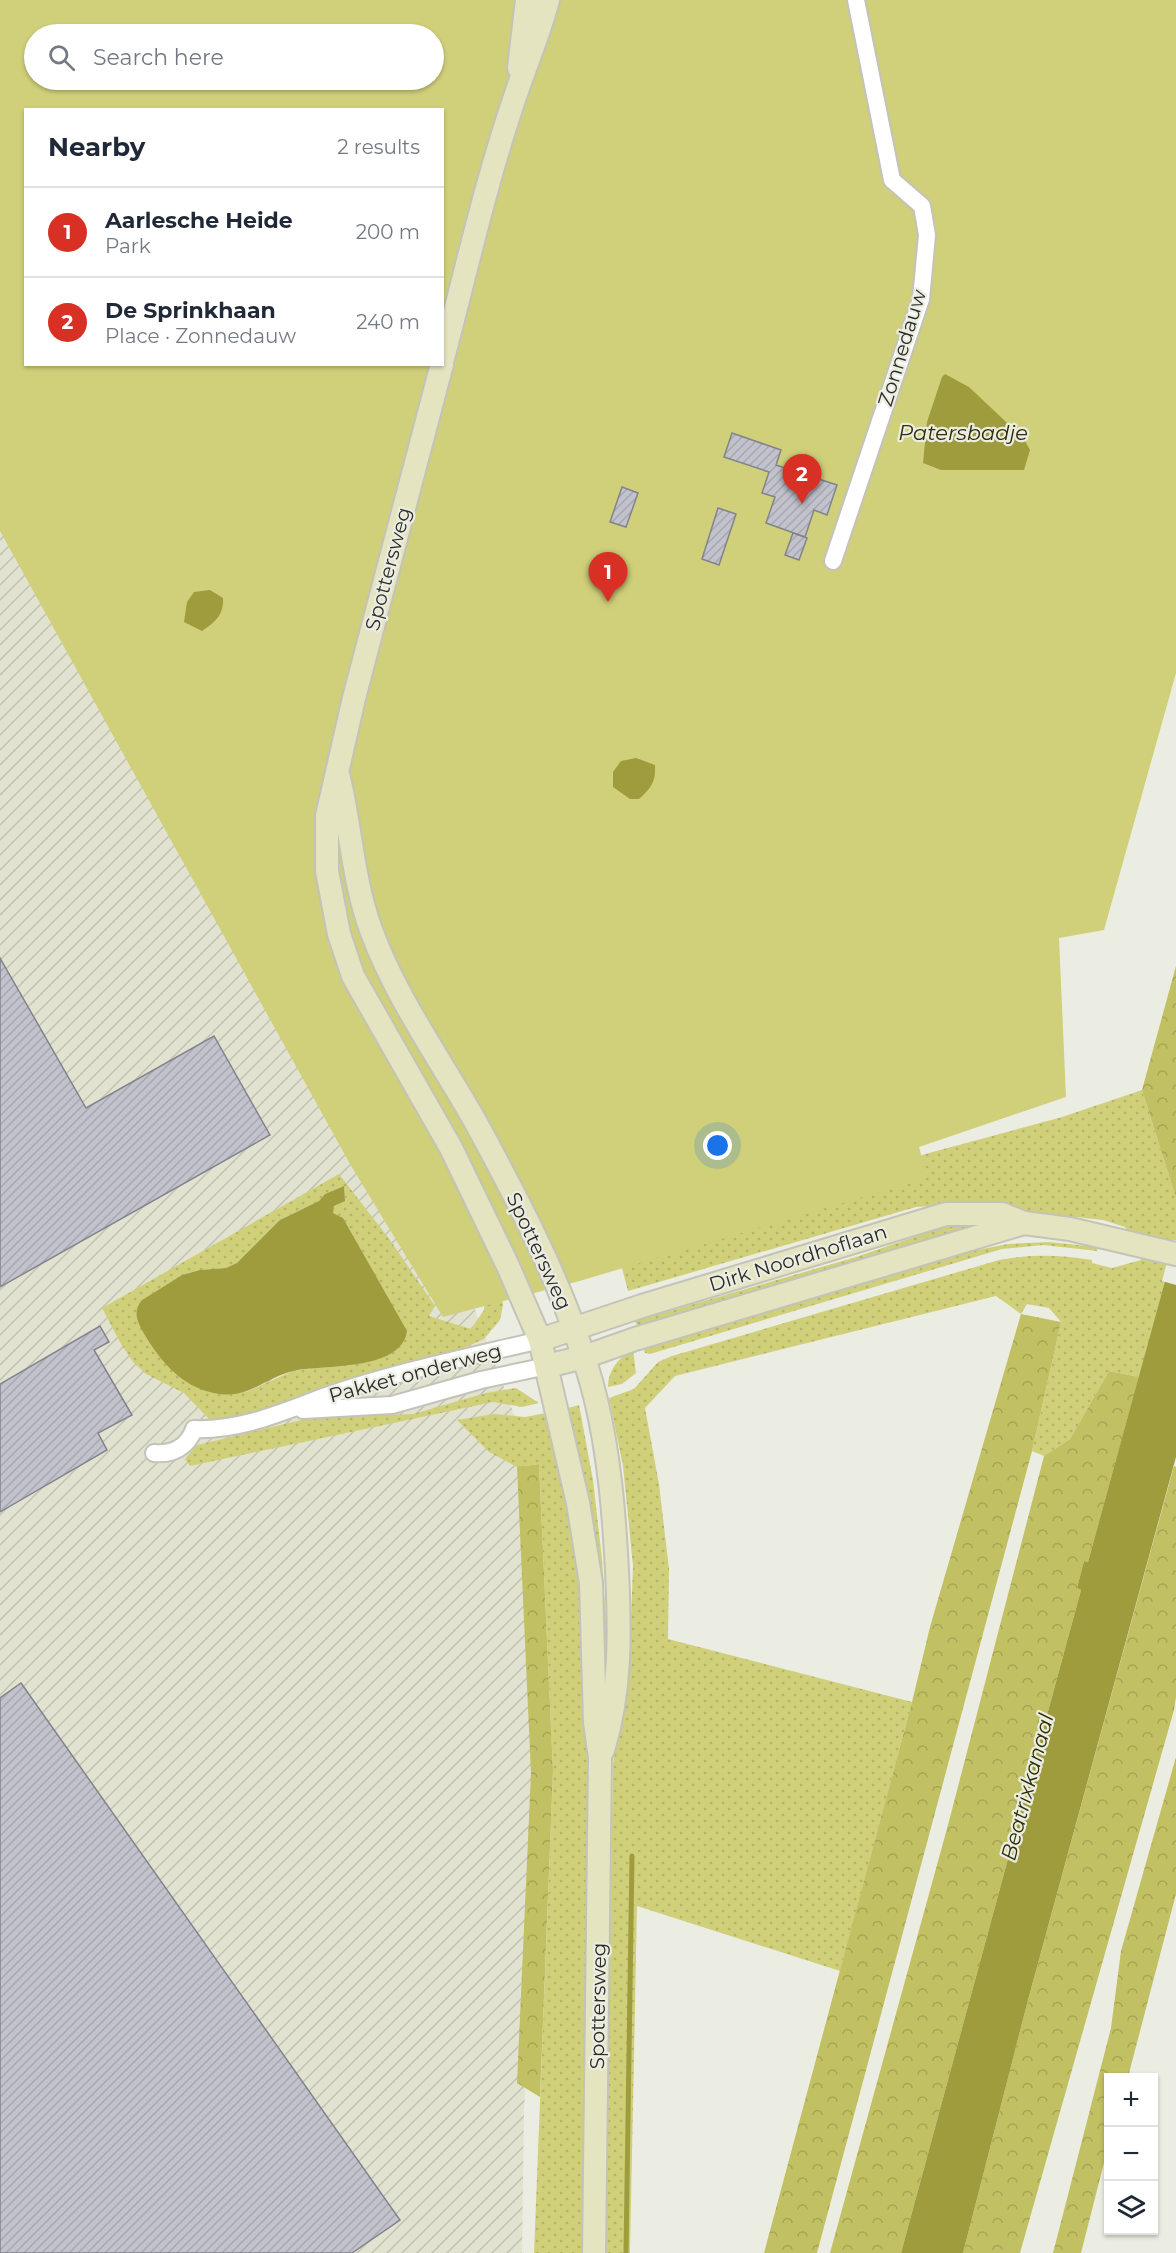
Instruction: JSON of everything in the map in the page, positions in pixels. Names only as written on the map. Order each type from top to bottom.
[{"type":"main road","name":"Spottersweg","points":[[517,91],[527,0]]},
{"type":"main road","name":"Spottersweg","points":[[444,356],[517,91],[537,41],[548,0]]},
{"type":"main road","name":"Spottersweg","points":[[441,366],[354,698],[327,816],[327,871],[339,934],[350,965],[451,1148],[508,1266],[540,1340],[578,1503],[591,1583],[595,1722],[600,1758],[594,2253]]},
{"type":"main road","name":"Spottersweg","points":[[338,774],[348,819],[356,877],[371,931],[400,992],[475,1122],[541,1246],[584,1357],[598,1411],[614,1506],[620,1627],[619,1665],[610,1725],[600,1758]]},
{"type":"main road","name":"Dirk Noordhoflaan","points":[[540,1340],[945,1214],[981,1212],[1002,1214],[1024,1223],[1121,1239],[1176,1254]]},
{"type":"main road","name":"Dirk Noordhoflaan","points":[[547,1366],[584,1357],[635,1339],[1024,1223]]},
{"type":"street","name":"Zonnedauw","points":[[833,561],[921,299],[927,235],[922,206],[892,180],[856,0]]},
{"type":"street","name":"Pakket onderweg","points":[[154,1453],[166,1454],[183,1446],[194,1429],[227,1430],[293,1410],[326,1396],[540,1340]]},
{"type":"street","name":"Pakket onderweg","points":[[293,1410],[392,1405],[481,1380],[547,1366]]},
{"type":"shaded area","points":[[0,0],[1176,0],[1176,673],[1104,930],[1059,938],[1066,1097],[919,1147],[927,1178],[576,1282],[443,1317],[350,1164],[0,531]]},
{"type":"shaded area","points":[[0,506],[474,1307],[521,1433],[542,1776],[524,2110],[522,2253],[0,2253]]},
{"type":"shaded area","points":[[1142,1090],[1176,1198],[1176,1241],[1139,1377],[1109,1371],[1070,1439],[1044,1456],[1032,1451],[1061,1322],[1049,1308],[1027,1304],[1021,1314],[996,1296],[675,1376],[645,1408],[659,1484],[669,1569],[668,1639],[912,1702],[840,1971],[637,1906],[630,2253],[604,2253],[613,1764],[618,1709],[630,1646],[633,1566],[623,1466],[609,1398],[634,1389],[658,1362],[672,1356],[999,1260],[1057,1256],[1092,1260],[1092,1263],[1112,1268],[1141,1260],[1125,1227],[1103,1220],[962,1204],[916,1207],[628,1291],[614,1238],[1062,1117]]},
{"type":"shaded area","points":[[339,1174],[390,1240],[435,1306],[429,1316],[471,1329],[484,1310],[487,1270],[502,1296],[503,1305],[500,1320],[484,1339],[431,1362],[229,1421],[209,1419],[184,1393],[146,1374],[133,1362],[121,1344],[102,1308]],"holes":[[[344,1186],[345,1201],[334,1206],[333,1213],[343,1218],[407,1332],[368,1361],[293,1371],[246,1392],[142,1300],[182,1275],[200,1270],[226,1268],[237,1263],[280,1220],[319,1201],[325,1194]]]},
{"type":"shaded area","points":[[985,1222],[985,1228],[638,1328],[635,1321],[856,1257],[949,1225]]},
{"type":"shaded area","points":[[1049,1242],[1098,1247],[1097,1251],[1043,1245],[1002,1249],[650,1354],[645,1353],[643,1347],[977,1250],[1008,1244]]},
{"type":"shaded area","points":[[633,1350],[636,1373],[622,1384],[608,1387],[608,1381],[615,1365]]},
{"type":"shaded area","points":[[516,1388],[539,1403],[522,1407],[493,1402],[190,1466],[185,1459],[197,1445],[314,1417],[413,1414],[486,1393]]},
{"type":"shaded area","points":[[579,1405],[593,1480],[602,1559],[609,1667],[605,1721],[564,1409]]},
{"type":"shaded area","points":[[546,1413],[581,1564],[590,1808],[584,2253],[534,2253],[553,1771],[539,1464],[517,1467],[489,1452],[457,1420],[494,1414],[525,1417]]},
{"type":"green space","points":[[1176,966],[1176,1198],[1142,1090]]},
{"type":"green space","points":[[1021,1314],[1061,1322],[1032,1451],[817,2253],[764,2253],[912,1702],[930,1627]]},
{"type":"green space","points":[[1109,1371],[1139,1377],[1088,1562],[1084,1561],[1077,1588],[1081,1590],[901,2253],[830,2253],[948,1825],[1044,1456],[1070,1439]]},
{"type":"green space","points":[[539,1464],[553,1771],[540,2097],[517,2083],[531,1773],[517,1467]]},
{"type":"green space","points":[[1174,1466],[1176,1467],[1176,1697],[1174,1710],[1020,2253],[963,2253],[1028,2000]]},
{"type":"green space","points":[[1176,1757],[1176,1894],[1129,2073],[1104,2073],[1104,2163],[1081,2253],[1053,2253],[1111,2028],[1121,1951]]},
{"type":"water","name":"Patersbadje","points":[[945,374],[969,387],[1024,439],[1030,450],[1024,470],[941,470],[923,463],[927,422]]},
{"type":"water","points":[[210,590],[223,598],[223,604],[215,621],[202,631],[184,622],[187,602],[194,592]]},
{"type":"water","points":[[636,758],[655,765],[655,776],[650,788],[639,799],[630,799],[613,787],[613,772],[621,761]]},
{"type":"water","points":[[344,1186],[345,1201],[334,1206],[333,1213],[343,1218],[407,1331],[402,1344],[391,1354],[376,1360],[293,1371],[240,1393],[208,1392],[186,1382],[160,1357],[146,1337],[137,1314],[142,1300],[182,1275],[200,1270],[226,1268],[237,1263],[280,1220],[319,1201],[325,1194]]},
{"type":"water","points":[[1176,1241],[1176,1457],[1028,2000],[963,2253],[901,2253],[1081,1590],[1077,1588],[1084,1561],[1088,1562]]},
{"type":"pier","points":[[1173,1240],[1176,1240],[1176,1285],[1162,1281]]},
{"type":"building","points":[[732,433],[781,450],[776,465],[837,485],[827,515],[814,510],[805,537],[766,523],[775,497],[762,493],[769,472],[724,457]]},
{"type":"building","points":[[622,487],[638,493],[626,527],[610,522]]},
{"type":"building","points":[[718,508],[736,514],[719,565],[702,559]]},
{"type":"building","points":[[793,533],[807,538],[799,560],[785,555]]},
{"type":"building","points":[[0,958],[86,1108],[214,1036],[270,1135],[0,1287]]},
{"type":"building","points":[[100,1326],[109,1342],[94,1350],[132,1415],[98,1433],[107,1450],[0,1512],[0,1384]]},
{"type":"building","points":[[21,1683],[400,2220],[352,2253],[0,2253],[0,1698]]},
{"type":"waterway","points":[[626,2253],[632,1856]]},
{"type":"place","name":"De Sprinkhaan","points":[[802,504]]},
{"type":"place","name":"Aarlesche Heide","points":[[608,602]]},
{"type":"water label","name":"Beatrixkanaal","points":[[1027,1787]]}]
